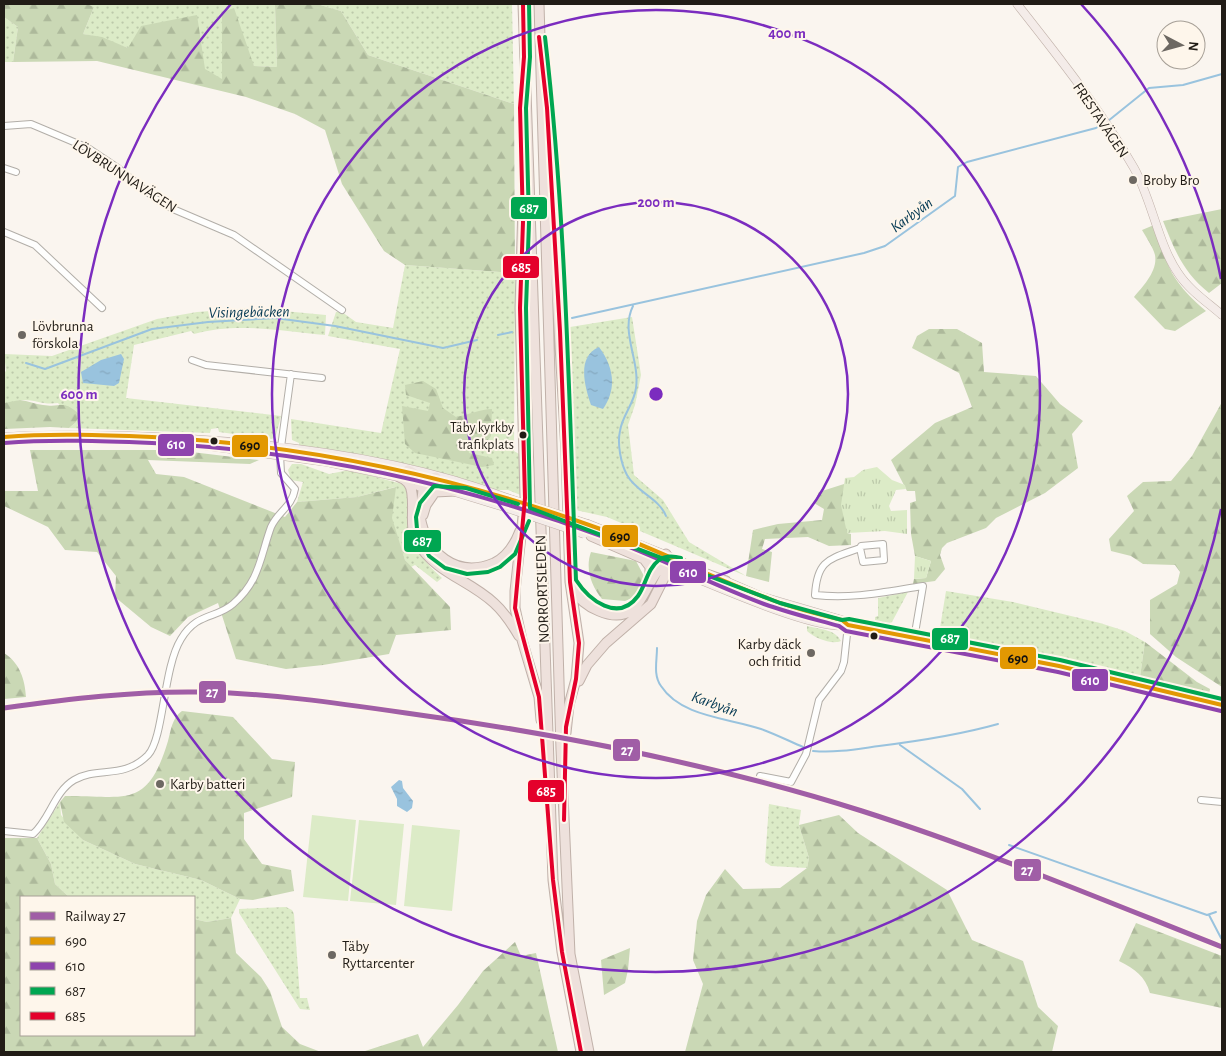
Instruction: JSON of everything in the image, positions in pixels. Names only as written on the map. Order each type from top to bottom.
[{"type":"highway","name":"NORRORTSLEDEN","points":[[523,4],[541,576],[553,880],[562,952],[580,1052]]},
{"type":"highway","name":"NORRORTSLEDEN","points":[[539,4],[570,954],[589,1052]]},
{"type":"highway","points":[[540,55],[546,108],[560,330],[570,582],[579,643],[574,690],[566,727],[564,801]]},
{"type":"highway","points":[[524,57],[520,108],[523,222],[520,308],[525,464],[523,521],[514,591],[515,608],[522,640],[539,697],[553,880]]},
{"type":"highway","points":[[408,470],[418,476],[424,489],[419,515],[423,528],[434,552],[447,562],[467,568],[487,566],[497,561],[510,550],[523,521]]},
{"type":"highway","points":[[399,476],[409,483],[412,491],[411,506],[415,539],[424,552],[436,566],[494,603],[522,640]]},
{"type":"highway","points":[[411,506],[416,490],[422,482],[436,477]]},
{"type":"highway","points":[[423,528],[422,518],[426,505],[435,492],[455,491]]},
{"type":"highway","points":[[588,535],[644,559],[650,567],[652,574],[647,591]]},
{"type":"highway","points":[[570,582],[577,596],[589,607],[609,615],[622,614],[633,608],[647,591],[658,569],[668,561]]},
{"type":"highway","points":[[574,690],[587,665],[606,643],[651,604],[668,561]]},
{"type":"highway","points":[[668,561],[726,581]]},
{"type":"main road","name":"FRESTAVÄGEN","points":[[1017,4],[1109,127],[1145,188],[1178,273],[1189,286],[1222,315]]},
{"type":"main road","points":[[4,437],[60,434],[155,437],[281,451],[408,470],[507,498],[588,524],[757,602],[823,623],[842,627],[848,625]]},
{"type":"main road","points":[[281,451],[399,476],[455,491],[668,561]]},
{"type":"main road","points":[[726,581],[760,596],[842,620],[848,625],[914,640],[1060,666],[1222,704]]},
{"type":"street","name":"LÖVBRUNNAVÄGEN","points":[[4,126],[28,124],[36,126],[88,148],[118,168],[156,199],[173,209],[234,235],[342,310]]},
{"type":"street","points":[[4,168],[16,172]]},
{"type":"street","points":[[4,232],[35,245],[102,308]]},
{"type":"street","points":[[192,360],[206,365],[322,378]]},
{"type":"street","points":[[4,831],[33,834],[66,785],[86,776],[113,773],[134,766],[149,754],[158,731],[169,668],[174,651],[186,631],[203,617],[232,605],[252,582],[259,570],[272,526],[282,511],[293,500],[295,489],[281,473],[281,451],[291,374]]},
{"type":"street","points":[[843,555],[862,559],[866,563],[884,560],[883,544],[861,546],[822,564],[816,581],[815,595],[850,597],[923,586],[914,640]]},
{"type":"street","points":[[860,548],[862,559]]},
{"type":"street","points":[[760,776],[791,782],[806,754],[819,700],[841,671],[844,662],[848,625]]},
{"type":"street","points":[[1201,800],[1222,802]]},
{"type":"green space","points":[[4,4],[87,4],[94,7],[83,34],[102,37],[128,48],[141,26],[197,15],[205,69],[222,79],[222,12],[234,8],[254,66],[277,67],[275,5],[272,4],[317,4],[341,11],[368,55],[514,104],[515,273],[405,265],[384,251],[342,184],[325,130],[295,114],[246,97],[97,61],[13,62],[18,27],[4,17]]},
{"type":"green space","points":[[87,4],[275,5],[277,67],[254,66],[222,12],[223,80],[189,65],[83,34],[94,7]]},
{"type":"green space","points":[[317,4],[512,4],[514,104],[368,55],[341,11]]},
{"type":"green space","points":[[4,17],[18,27],[13,62],[4,62]]},
{"type":"green space","points":[[1222,209],[1222,283],[1209,293],[1186,269],[1163,221]]},
{"type":"green space","points":[[1154,225],[1172,273],[1185,291],[1206,311],[1175,331],[1165,329],[1134,297],[1149,278],[1154,267],[1155,255],[1142,230]]},
{"type":"green space","points":[[405,265],[515,273],[514,451],[519,454],[522,469],[523,496],[508,490],[495,490],[299,446],[299,443],[292,440],[291,419],[381,433],[400,349],[328,336],[336,312],[342,312],[356,322],[393,328]]},
{"type":"green space","points":[[252,308],[326,315],[325,335],[243,328],[210,330],[194,334],[191,331],[134,345],[126,398],[281,416],[276,435],[272,439],[219,432],[218,428],[211,429],[210,433],[69,428],[75,423],[58,403],[21,400],[4,403],[4,373],[6,371],[4,354],[52,356],[157,319],[197,312]]},
{"type":"green space","points":[[632,317],[641,375],[635,405],[628,425],[634,475],[663,500],[689,542],[746,576],[607,517],[571,509],[570,327]]},
{"type":"green space","points":[[929,329],[957,329],[982,343],[984,372],[1036,376],[1060,404],[1083,421],[1072,434],[1078,468],[1045,493],[996,518],[986,528],[947,543],[942,548],[940,555],[945,569],[935,581],[913,584],[914,579],[926,578],[931,561],[915,556],[911,534],[910,503],[916,501],[915,491],[907,491],[891,460],[935,423],[972,407],[959,373],[912,348],[917,336]]},
{"type":"green space","points":[[423,381],[436,389],[443,408],[456,417],[492,409],[491,436],[485,444],[467,442],[469,453],[492,458],[494,465],[482,467],[415,453],[405,444],[402,406],[428,411],[430,403],[406,395],[405,385]]},
{"type":"green space","points":[[20,400],[50,406],[66,406],[80,415],[69,428],[4,429],[4,403]]},
{"type":"green space","points":[[1222,402],[1222,687],[1176,657],[1150,634],[1150,600],[1177,584],[1180,572],[1175,565],[1143,564],[1131,556],[1111,551],[1109,539],[1134,511],[1127,496],[1143,482],[1171,481],[1192,456]]},
{"type":"green space","points":[[30,450],[175,450],[259,460],[250,464],[148,460],[156,474],[184,477],[285,517],[297,502],[357,497],[396,487],[392,518],[405,560],[450,607],[451,630],[396,635],[389,654],[286,669],[236,659],[218,603],[188,617],[170,636],[151,627],[115,597],[116,576],[97,552],[65,550],[48,527],[4,506],[4,491],[38,491]]},
{"type":"green space","points":[[292,464],[301,464],[329,474],[349,470],[406,485],[409,490],[413,538],[422,557],[442,578],[437,582],[415,565],[411,567],[405,560],[391,518],[395,487],[357,497],[297,502],[303,482],[291,480],[288,470]]},
{"type":"green space","points":[[877,467],[892,480],[905,485],[906,489],[896,490],[889,506],[891,511],[907,510],[907,534],[885,531],[847,533],[841,505],[845,478],[854,477],[863,470]]},
{"type":"green space","points":[[844,484],[847,533],[851,534],[851,545],[829,546],[808,537],[765,539],[762,549],[772,552],[769,582],[746,576],[753,530],[778,524],[822,520],[824,509],[814,503],[819,492]]},
{"type":"green space","points":[[591,552],[636,561],[644,576],[635,597],[625,601],[602,599],[590,577],[589,558]]},
{"type":"green space","points":[[915,556],[931,561],[926,578],[914,579]]},
{"type":"green space","points":[[946,591],[1013,602],[1125,631],[1145,642],[1140,677],[1005,651],[976,641],[939,634]]},
{"type":"green space","points":[[908,592],[892,622],[885,625],[880,621],[875,621],[875,617],[878,616],[878,598]]},
{"type":"green space","points":[[807,626],[831,632],[841,641],[833,642],[818,638],[807,631]]},
{"type":"green space","points":[[1145,642],[1197,682],[1210,689],[1209,695],[1140,677]]},
{"type":"green space","points":[[4,653],[21,672],[26,697],[4,699]]},
{"type":"green space","points":[[182,711],[233,717],[272,759],[295,762],[292,797],[244,813],[244,839],[262,864],[291,870],[294,891],[253,900],[240,899],[201,880],[135,864],[83,840],[64,822],[60,802],[65,796],[118,797],[142,789],[151,779],[160,763],[174,721]]},
{"type":"green space","points":[[60,802],[61,815],[83,840],[135,864],[201,880],[240,899],[231,918],[207,922],[195,919],[195,896],[68,896],[55,884],[51,864],[37,838]]},
{"type":"green space","points":[[769,804],[801,810],[799,825],[809,858],[807,868],[771,866],[765,862]]},
{"type":"green space","points":[[312,815],[356,820],[348,901],[303,897]]},
{"type":"green space","points":[[839,815],[858,833],[947,890],[972,940],[1023,961],[1038,1007],[1058,1026],[1052,1052],[685,1052],[703,984],[693,960],[697,921],[706,895],[725,869],[743,889],[780,888],[807,868],[809,858],[799,825]]},
{"type":"green space","points":[[359,820],[404,824],[396,905],[350,901]]},
{"type":"green space","points":[[412,825],[460,830],[452,911],[404,906]]},
{"type":"green space","points":[[4,838],[37,838],[51,864],[55,884],[68,896],[20,896],[20,1036],[195,1036],[195,919],[207,922],[231,918],[236,953],[261,977],[270,991],[282,1027],[300,1044],[321,1052],[4,1052]]},
{"type":"green space","points":[[286,907],[292,910],[294,914],[300,998],[307,998],[310,1010],[300,1009],[239,913],[239,909]]},
{"type":"green space","points":[[1136,923],[1222,956],[1222,1008],[1150,993],[1139,974],[1119,961]]},
{"type":"green space","points":[[515,942],[521,956],[536,953],[558,1052],[362,1052],[418,1034],[423,1047],[483,971]]},
{"type":"green space","points":[[630,948],[625,983],[604,995],[601,960]]},
{"type":"water","points":[[599,347],[608,362],[612,378],[610,394],[603,409],[591,405],[586,390],[584,373],[587,358]]},
{"type":"water","points":[[121,354],[124,359],[119,383],[114,386],[83,383],[81,372],[101,360]]},
{"type":"water","points":[[399,780],[402,781],[403,788],[413,801],[412,808],[407,812],[397,806],[397,799],[391,787]]},
{"type":"waterway","name":"Karbyån","points":[[1108,121],[1149,88],[1183,85],[1222,74]]},
{"type":"waterway","name":"Karbyån","points":[[572,318],[864,253],[885,246],[955,196],[958,167],[967,162],[1096,128],[1104,123]]},
{"type":"waterway","points":[[633,306],[630,316],[629,336],[635,367],[636,388],[621,426],[619,436],[620,454],[631,481],[658,504],[666,516]]},
{"type":"waterway","name":"Visingebäcken","points":[[26,363],[45,369],[152,329],[208,322],[275,318],[335,326],[443,348],[477,340]]},
{"type":"waterway","name":"Visingebäcken","points":[[498,335],[512,332]]},
{"type":"waterway","name":"Karbyån","points":[[657,648],[656,668],[659,682],[670,696],[681,704],[706,715],[761,729],[803,747]]},
{"type":"waterway","points":[[813,751],[846,750],[909,742],[998,724]]},
{"type":"waterway","points":[[900,745],[962,789],[980,809]]},
{"type":"waterway","points":[[1009,845],[1207,915],[1216,912]]},
{"type":"waterway","points":[[1209,915],[1221,938]]},
{"type":"rail line","name":"27","points":[[4,708],[126,694],[199,692],[277,696],[464,721],[636,752],[806,794],[908,826],[998,859],[1222,947]]},
{"type":"transit line","name":"685","points":[[523,4],[524,57],[520,108],[523,222],[520,308],[525,498],[515,608],[539,697],[553,880],[562,952],[581,1052]]},
{"type":"transit line","name":"687","points":[[529,4],[530,57],[526,108],[529,222],[526,308],[530,508],[780,603],[842,620],[849,619],[1060,660],[1222,699]]},
{"type":"transit line","name":"685","points":[[539,37],[547,108],[560,331],[570,582],[579,643],[576,679],[566,727],[564,820]]},
{"type":"transit line","name":"687","points":[[545,37],[558,172],[562,240],[576,580],[588,595],[604,606],[622,608],[630,604],[638,596],[649,572],[659,560],[670,556],[681,558]]},
{"type":"transit line","name":"690","points":[[4,437],[97,435],[210,441],[268,447],[382,467],[439,480],[551,512],[606,531],[776,602],[842,620],[848,625],[1059,666],[1222,705]]},
{"type":"transit line","name":"610","points":[[4,443],[97,441],[210,447],[267,453],[381,473],[438,486],[549,518],[604,537],[764,604],[839,626],[846,631],[1058,672],[1221,711]]},
{"type":"transit line","name":"687","points":[[518,504],[466,488],[434,486],[420,503],[416,517],[417,529],[429,556],[445,568],[467,574],[488,572],[500,567],[515,554],[529,521]]},
{"type":"place","name":"Broby Bro","points":[[1133,180]]},
{"type":"place","name":"Lövbrunna förskola","points":[[22,335]]},
{"type":"place","name":"Täby kyrkby trafikplats","points":[[523,435]]},
{"type":"place","name":"Karby däck och fritid","points":[[811,653]]},
{"type":"place","name":"Karby batteri","points":[[160,784]]},
{"type":"place","name":"Täby Ryttarcenter","points":[[332,955]]}]
